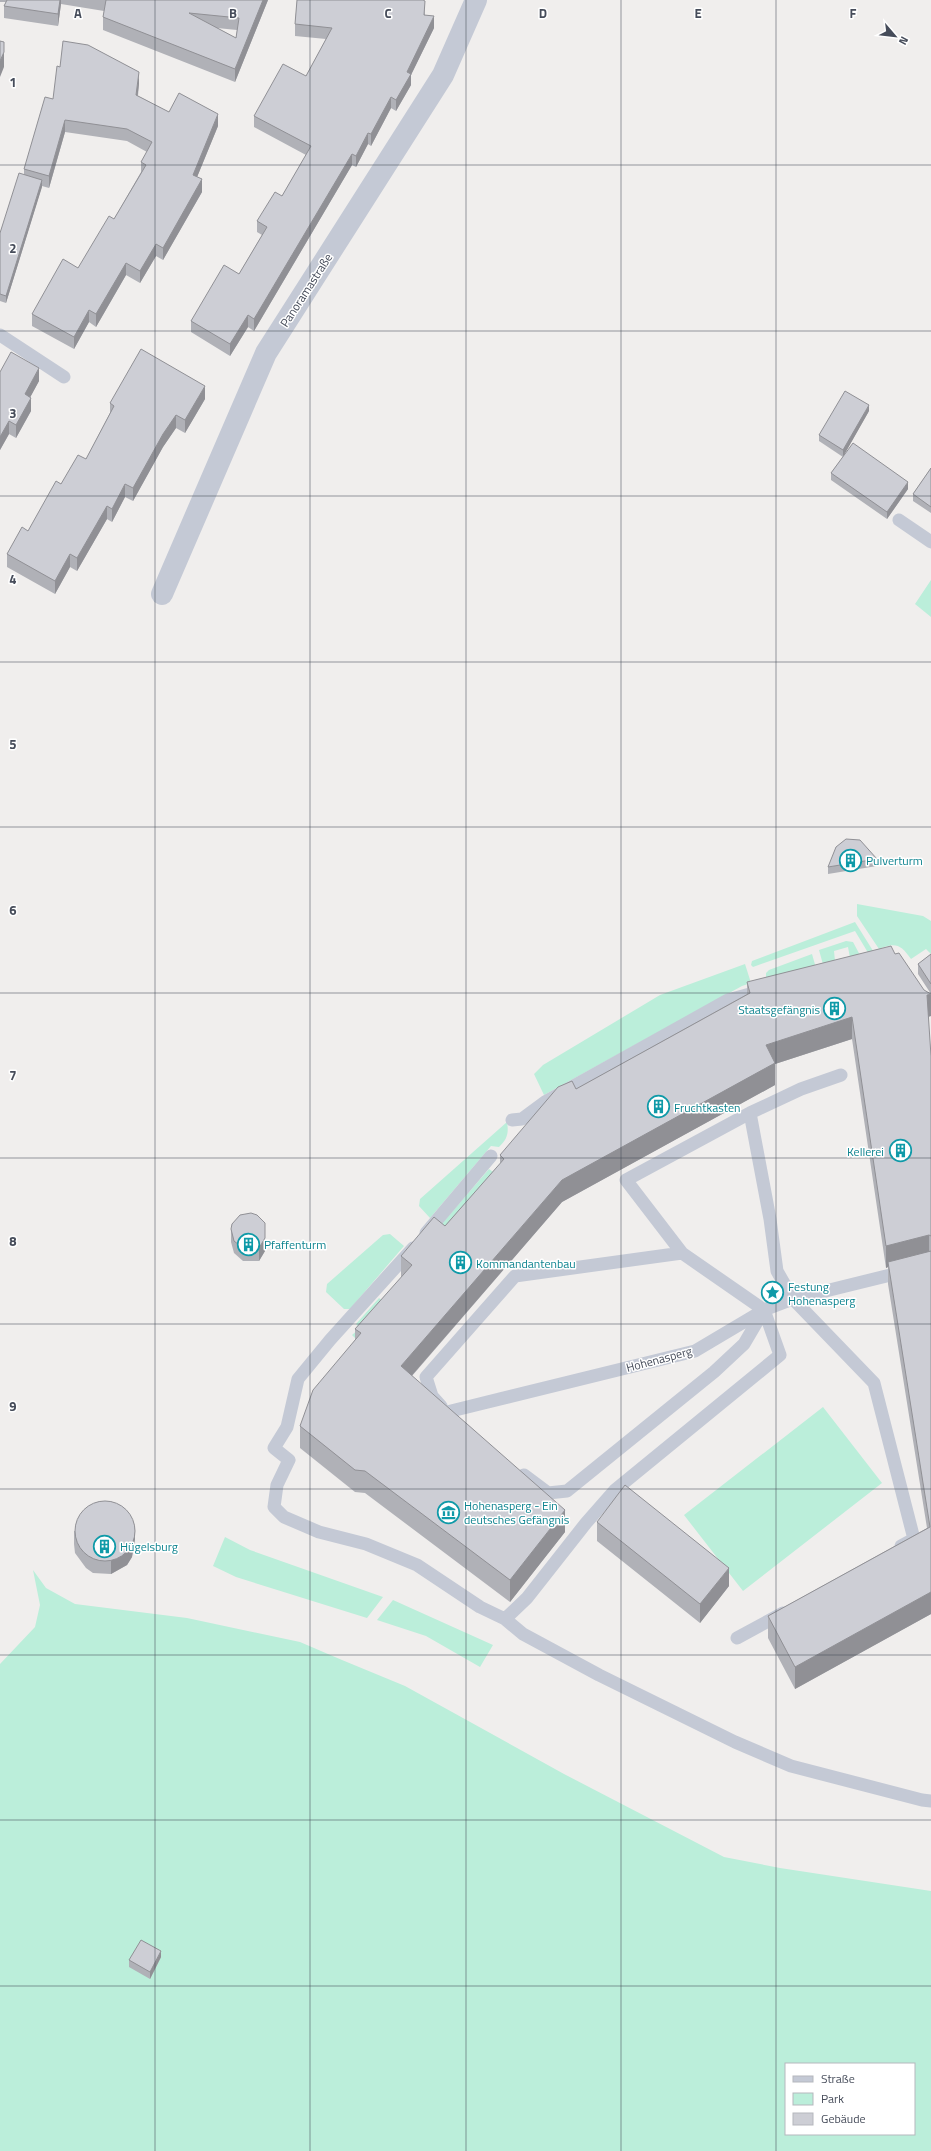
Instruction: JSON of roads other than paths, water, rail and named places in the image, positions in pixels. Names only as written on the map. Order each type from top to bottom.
[{"type":"street","name":"Panoramastraße","points":[[162,594],[266,353],[443,75],[476,0]]},
{"type":"lane","points":[[0,335],[64,377]]},
{"type":"lane","points":[[899,520],[931,542]]},
{"type":"lane","points":[[512,1120],[522,1119],[545,1102],[728,1000],[777,988]]},
{"type":"lane","points":[[505,1619],[527,1598],[586,1523],[615,1490],[780,1355],[764,1310],[682,1253],[626,1180],[750,1113],[801,1089],[841,1075]]},
{"type":"lane","points":[[750,1113],[778,1271],[793,1299],[874,1383],[914,1539],[887,1554]]},
{"type":"lane","points":[[491,1156],[429,1229],[330,1340],[298,1379],[287,1427],[274,1448],[289,1460],[277,1485],[274,1507],[284,1517],[319,1532],[366,1544],[417,1565],[480,1607],[505,1619],[523,1634],[599,1675],[735,1742],[791,1766],[922,1800],[931,1801]]},
{"type":"lane","points":[[459,1422],[446,1412],[432,1396],[426,1377],[515,1276],[682,1253]]},
{"type":"lane","name":"Hohenasperg","points":[[446,1412],[695,1351],[764,1310],[793,1299],[931,1265]]},
{"type":"lane","points":[[515,1468],[548,1493],[567,1491],[714,1372],[744,1344],[764,1310]]},
{"type":"lane","points":[[737,1638],[792,1608]]},
{"type":"place","name":"Pulverturm","points":[[851,860]]},
{"type":"place","name":"Staatsgefängnis","points":[[835,1009]]},
{"type":"place","name":"Fruchtkasten","points":[[659,1107]]},
{"type":"place","name":"Kellerei","points":[[900,1151]]},
{"type":"place","name":"Pfaffenturm","points":[[249,1244]]},
{"type":"place","name":"Kommandantenbau","points":[[461,1263]]},
{"type":"place","name":"Festung Hohenasperg","points":[[773,1293]]},
{"type":"place","name":"Hohenasperg - Ein deutsches Gefängnis","points":[[448,1512]]},
{"type":"place","name":"Hügelsburg","points":[[105,1546]]}]
